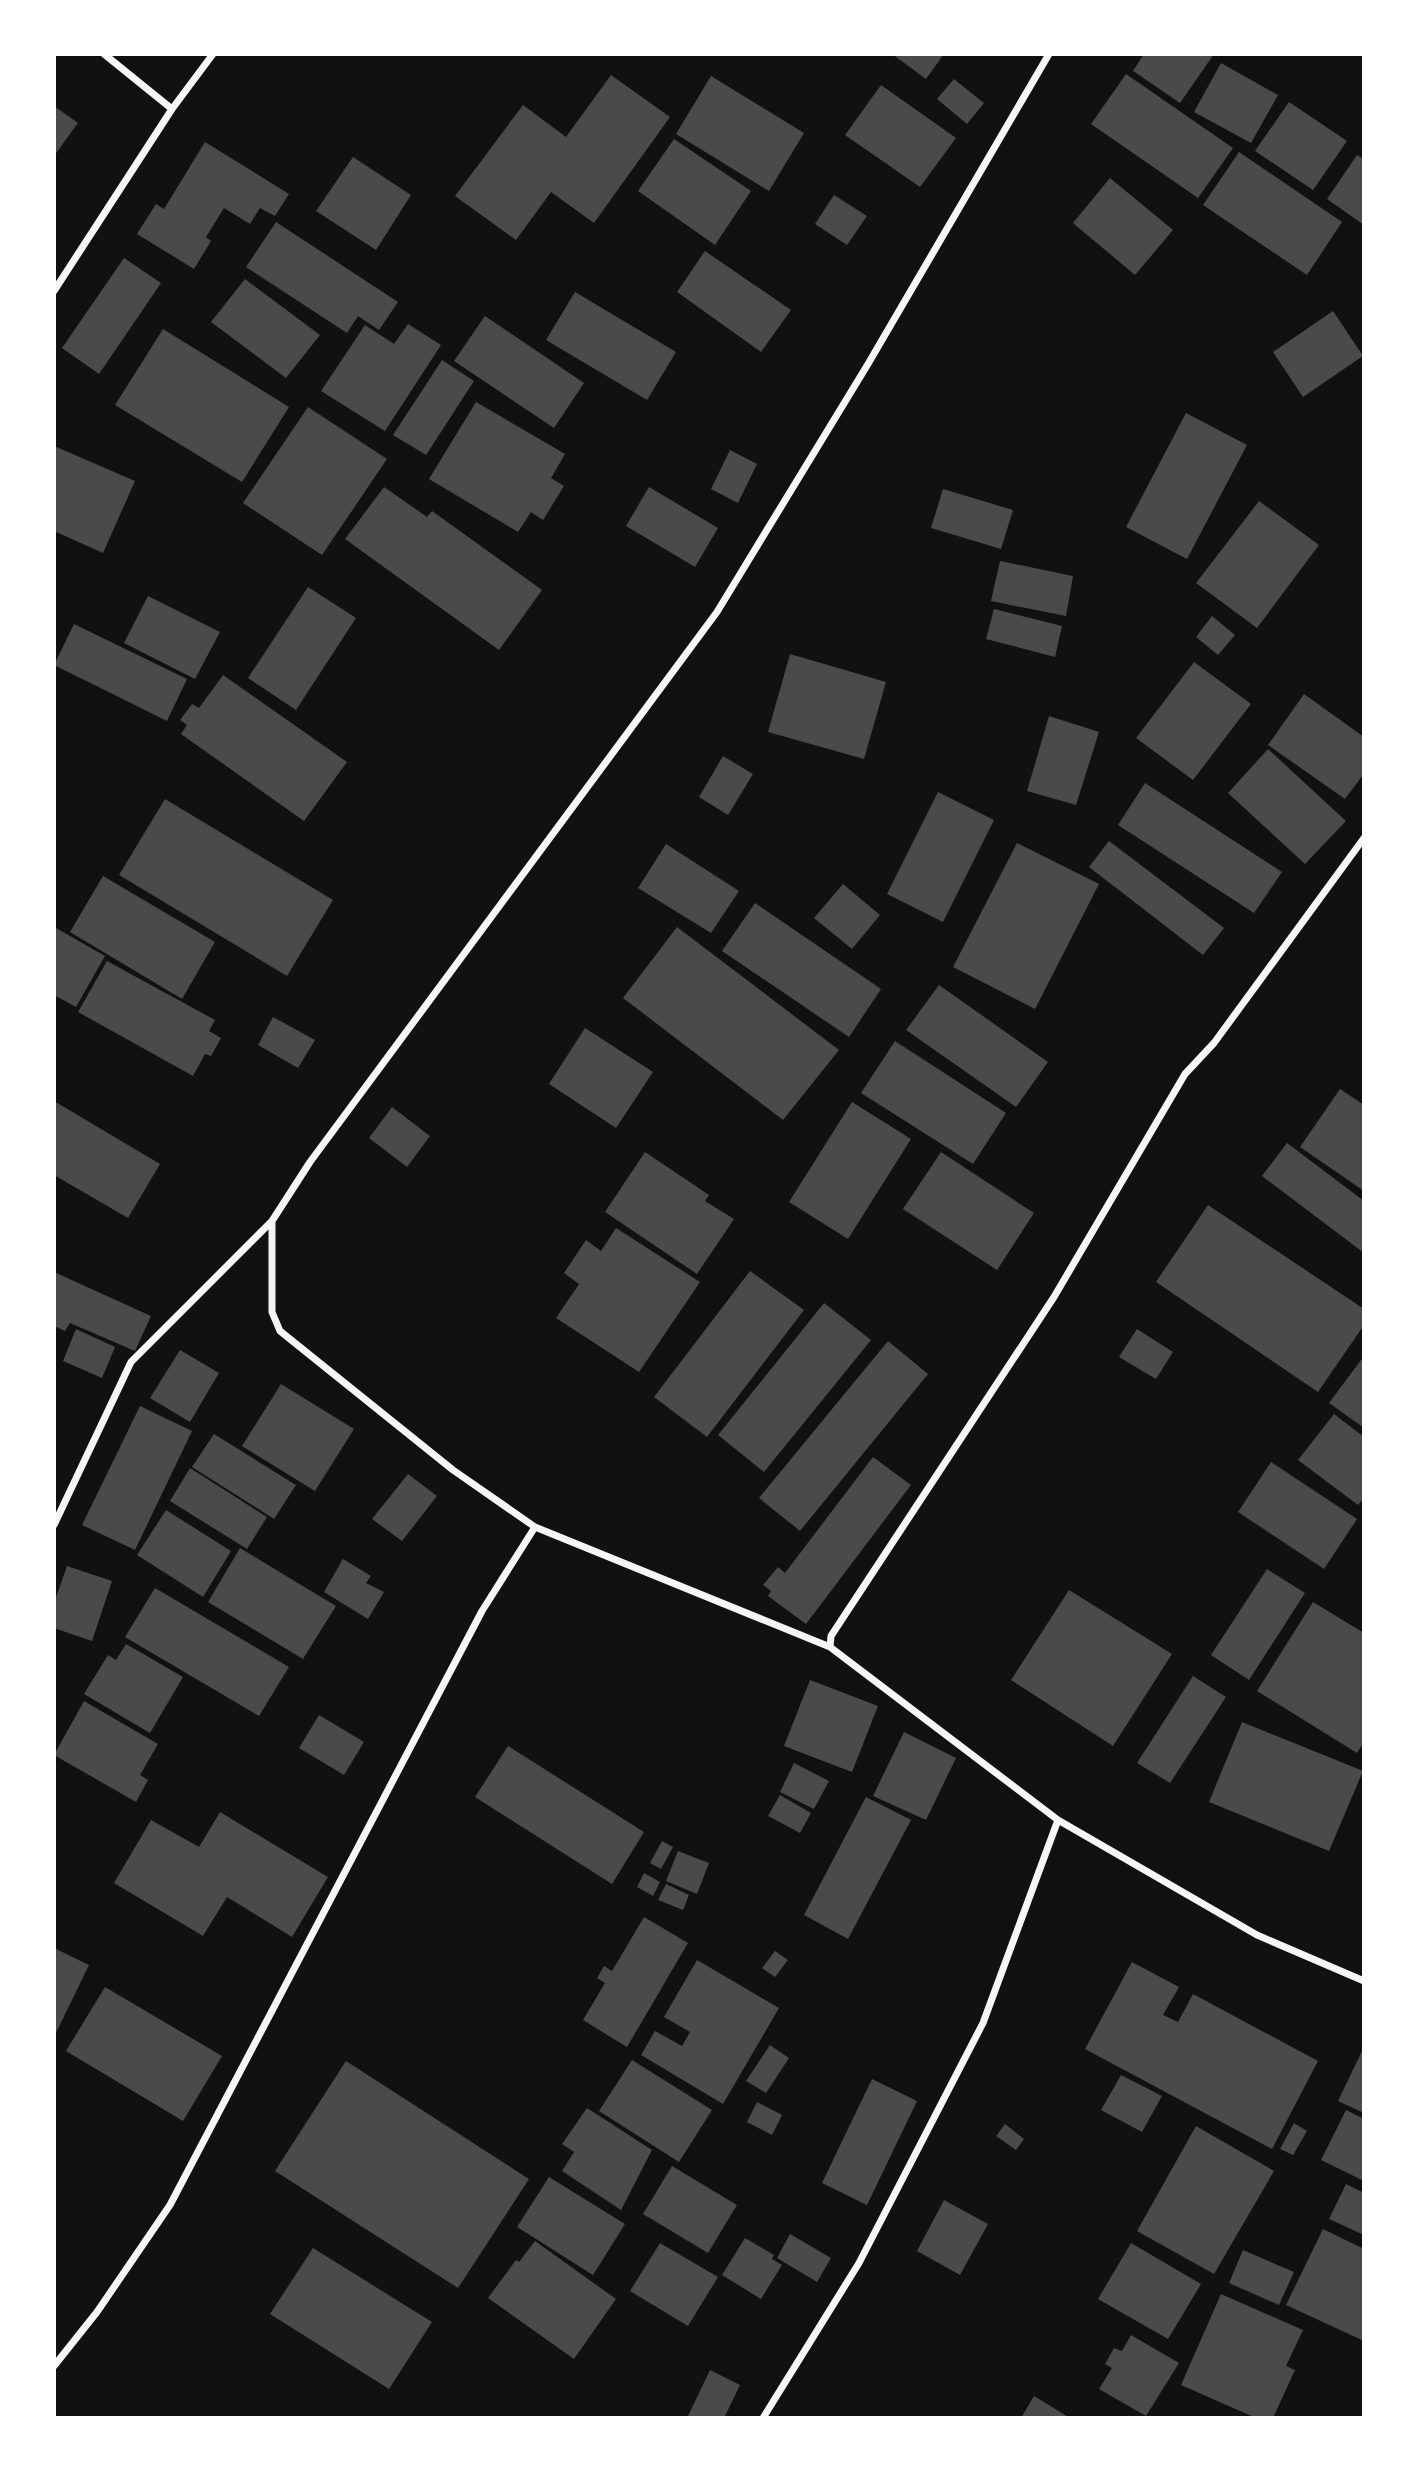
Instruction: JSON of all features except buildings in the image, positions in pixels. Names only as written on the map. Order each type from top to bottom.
[{"type":"street","points":[[104,54],[172,109]]},
{"type":"street","points":[[54,291],[172,109],[213,54]]},
{"type":"street","points":[[54,1525],[131,1362],[272,1221],[310,1161],[717,612],[868,364],[1049,54]]},
{"type":"street","points":[[830,1647],[831,1636],[1054,1297],[1185,1074],[1214,1043],[1364,838]]},
{"type":"street","points":[[272,1221],[272,1312],[280,1331],[453,1470],[535,1527],[830,1647],[1058,1820],[1256,1935],[1364,1981]]},
{"type":"street","points":[[54,2366],[97,2312],[170,2204],[482,1611],[535,1527]]},
{"type":"street","points":[[763,2418],[859,2263],[983,2023],[1058,1820]]}]
